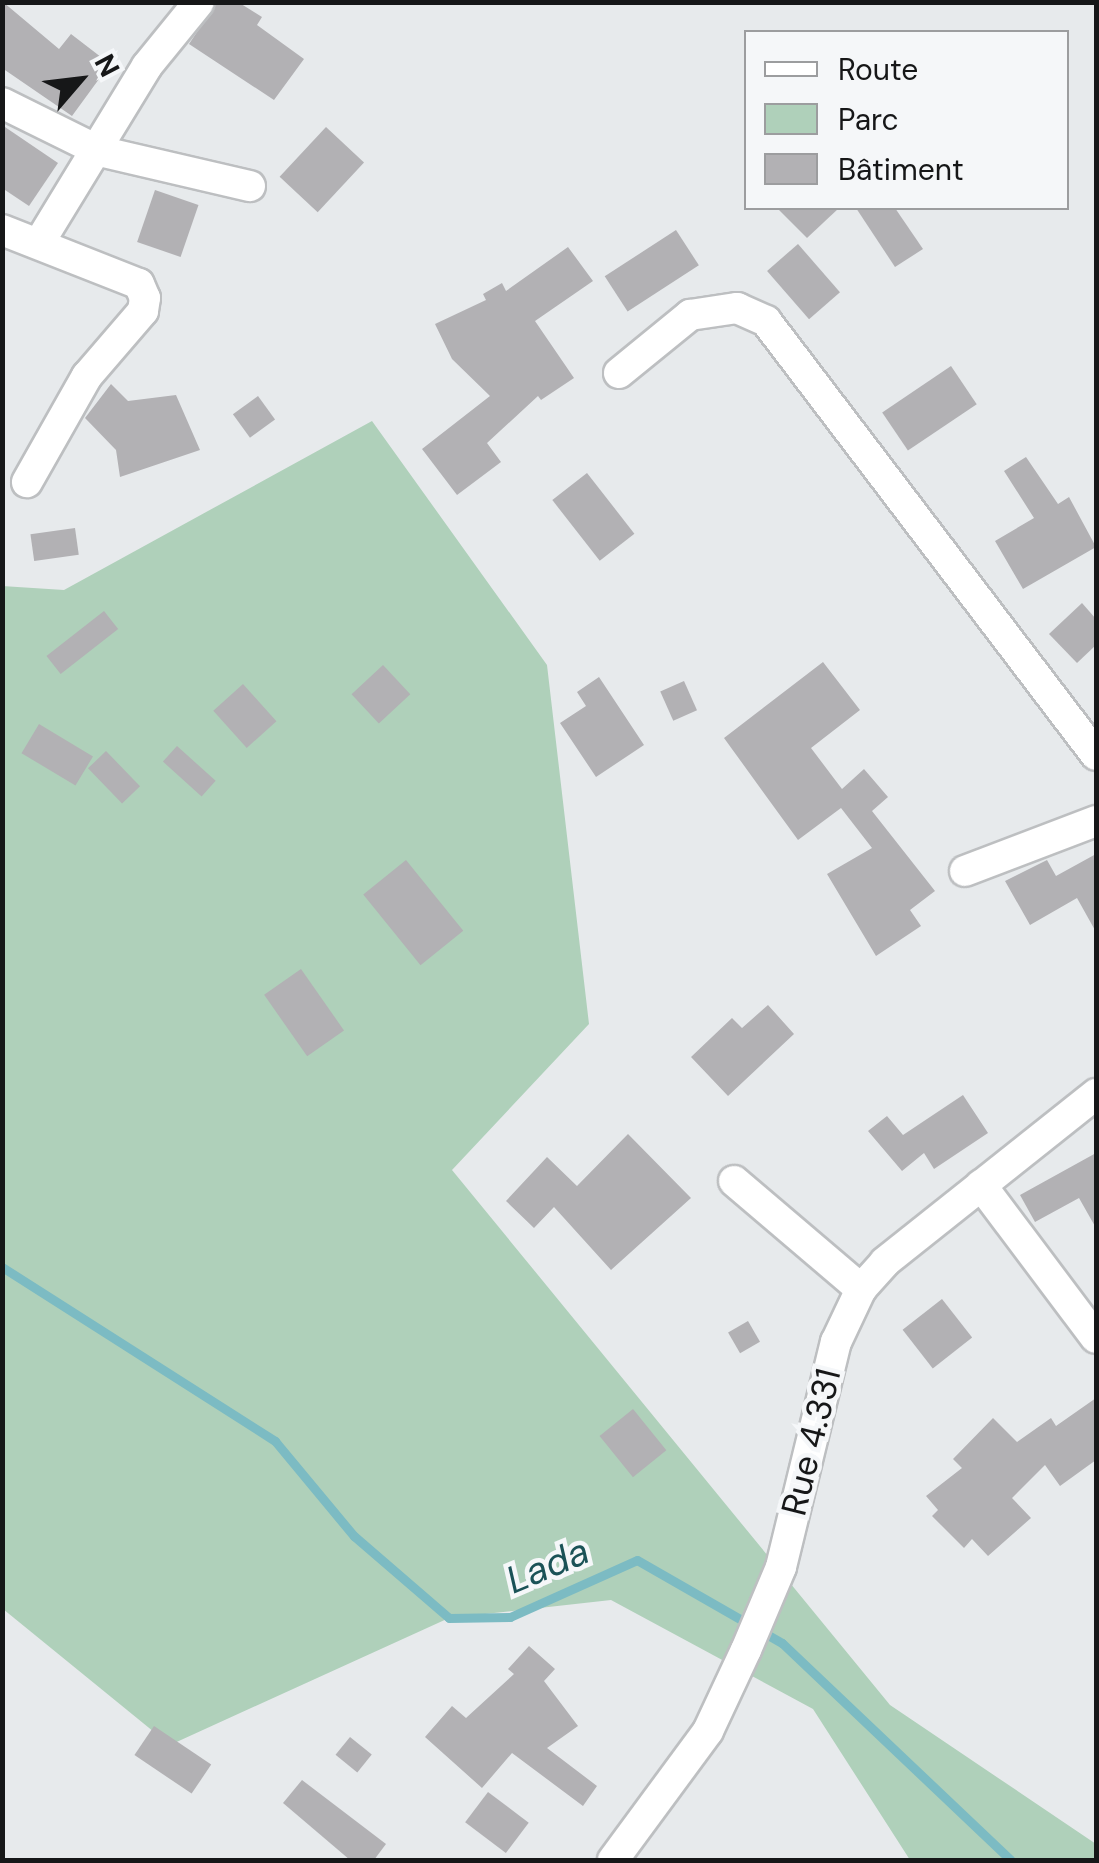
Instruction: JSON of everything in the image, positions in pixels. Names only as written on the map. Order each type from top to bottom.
[{"type":"street","points":[[39,243],[99,151],[147,66],[199,2]]},
{"type":"street","points":[[2,103],[99,151],[250,186]]},
{"type":"street","points":[[2,230],[139,284],[146,298],[143,310],[86,376],[27,482]]},
{"type":"street","points":[[620,373],[690,315],[737,308],[766,321],[1087,720],[1096,754]]},
{"type":"street","points":[[965,872],[1096,821]]},
{"type":"street","name":"Rue 4.331","points":[[613,1860],[708,1731],[746,1650],[781,1567],[836,1342],[861,1289],[981,1185],[1096,1094]]},
{"type":"street","points":[[734,1181],[861,1289]]},
{"type":"street","points":[[981,1185],[1096,1338]]},
{"type":"green space","points":[[372,421],[547,665],[589,1024],[452,1170],[890,1705],[1096,1844],[1096,1860],[910,1860],[813,1709],[611,1600],[449,1618],[170,1745],[3,1609],[2,586],[64,590]]},
{"type":"building","points":[[3,2],[59,49],[71,34],[110,64],[72,116],[2,68]]},
{"type":"building","points":[[217,2],[238,2],[262,17],[257,25],[304,59],[274,100],[189,44]]},
{"type":"building","points":[[2,125],[58,163],[29,206],[2,188]]},
{"type":"building","points":[[326,127],[364,162],[318,212],[280,177]]},
{"type":"building","points":[[155,190],[198,205],[181,257],[137,242]]},
{"type":"building","points":[[779,210],[837,210],[807,238]]},
{"type":"building","points":[[857,210],[896,210],[923,249],[895,267]]},
{"type":"building","points":[[676,230],[699,265],[628,312],[605,276]]},
{"type":"building","points":[[798,244],[840,292],[809,319],[767,271]]},
{"type":"building","points":[[568,247],[593,281],[535,321],[574,378],[541,400],[538,396],[487,443],[501,462],[457,495],[422,449],[490,396],[452,359],[435,324],[486,300],[483,294],[502,283],[506,291]]},
{"type":"building","points":[[951,366],[977,404],[908,451],[882,412]]},
{"type":"building","points":[[111,384],[128,401],[176,395],[200,450],[120,477],[116,450],[85,418]]},
{"type":"building","points":[[258,396],[275,419],[250,438],[233,414]]},
{"type":"building","points":[[1026,457],[1058,504],[1069,497],[1096,547],[1023,589],[995,541],[1034,518],[1004,471]]},
{"type":"building","points":[[587,473],[634,534],[600,561],[552,500]]},
{"type":"building","points":[[75,528],[79,555],[34,561],[30,534]]},
{"type":"building","points":[[1082,603],[1096,619],[1096,645],[1077,663],[1049,634]]},
{"type":"building","points":[[104,611],[118,629],[61,674],[46,656]]},
{"type":"building","points":[[823,662],[860,710],[811,748],[842,789],[864,769],[888,797],[872,811],[935,891],[910,910],[921,926],[876,956],[827,874],[872,848],[841,808],[798,840],[724,738]]},
{"type":"building","points":[[383,665],[410,694],[379,724],[352,694]]},
{"type":"building","points":[[599,677],[644,745],[596,777],[560,723],[586,706],[577,692]]},
{"type":"building","points":[[684,681],[697,710],[673,721],[660,692]]},
{"type":"building","points":[[243,684],[276,721],[247,748],[213,711]]},
{"type":"building","points":[[39,724],[93,756],[75,786],[21,753]]},
{"type":"building","points":[[177,746],[216,781],[202,796],[163,762]]},
{"type":"building","points":[[106,751],[140,786],[122,804],[88,768]]},
{"type":"building","points":[[1096,854],[1096,932],[1077,898],[1030,925],[1005,881],[1047,860],[1056,876]]},
{"type":"building","points":[[406,860],[463,931],[421,965],[363,895]]},
{"type":"building","points":[[301,969],[344,1030],[307,1056],[264,995]]},
{"type":"building","points":[[768,1005],[794,1034],[728,1096],[691,1057],[732,1018],[742,1028]]},
{"type":"building","points":[[963,1095],[988,1133],[934,1169],[924,1153],[902,1171],[868,1131],[887,1116],[903,1135]]},
{"type":"building","points":[[628,1134],[691,1198],[611,1270],[554,1207],[534,1228],[506,1201],[547,1157],[577,1186]]},
{"type":"building","points":[[1096,1153],[1096,1228],[1079,1198],[1035,1222],[1020,1195]]},
{"type":"building","points":[[942,1299],[972,1338],[933,1368],[903,1330]]},
{"type":"building","points":[[748,1321],[760,1342],[740,1353],[728,1332]]},
{"type":"building","points":[[1096,1398],[1096,1460],[1060,1486],[1045,1465],[1012,1498],[1031,1518],[988,1556],[972,1539],[964,1548],[932,1516],[938,1510],[926,1496],[962,1468],[953,1459],[993,1418],[1017,1442],[1051,1418],[1056,1426]]},
{"type":"building","points":[[633,1409],[666,1450],[633,1477],[600,1436]]},
{"type":"building","points":[[529,1646],[555,1669],[544,1681],[578,1726],[547,1748],[597,1786],[583,1806],[512,1753],[482,1788],[425,1737],[452,1706],[466,1718],[514,1674],[508,1669]]},
{"type":"building","points":[[154,1726],[211,1765],[192,1794],[134,1755]]},
{"type":"building","points":[[350,1737],[372,1755],[357,1772],[336,1755]]},
{"type":"building","points":[[302,1780],[386,1844],[374,1860],[350,1860],[283,1803]]},
{"type":"building","points":[[488,1792],[529,1823],[506,1853],[465,1822]]},
{"type":"waterway","name":"Lada","points":[[2,1267],[275,1441],[354,1536],[449,1618],[510,1617],[637,1560],[782,1643],[1011,1860]]}]
